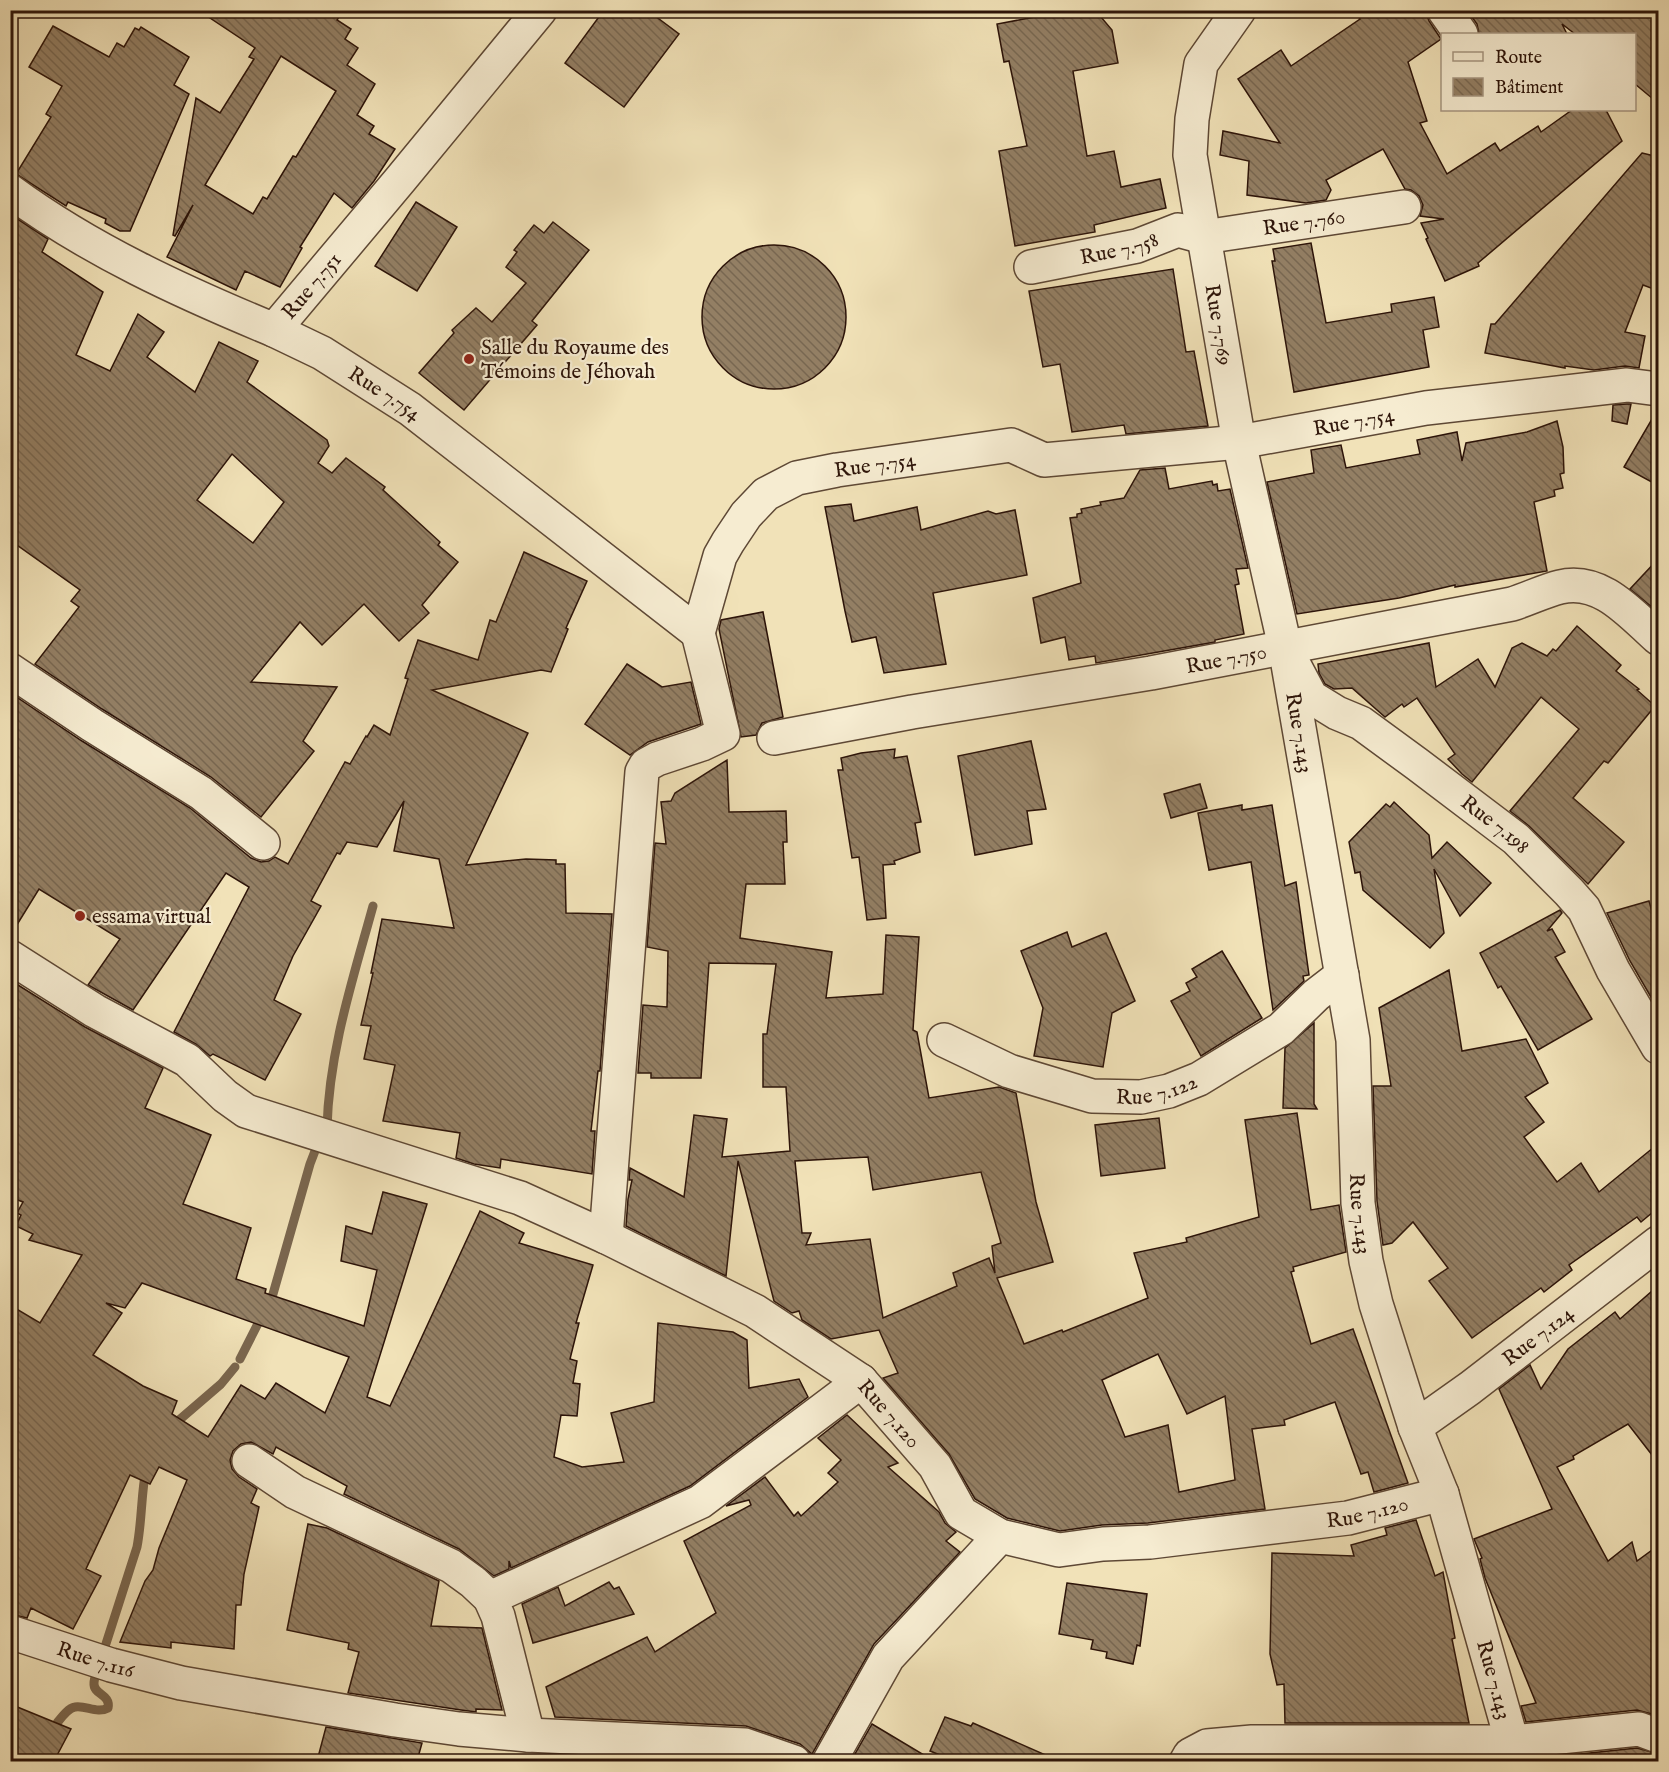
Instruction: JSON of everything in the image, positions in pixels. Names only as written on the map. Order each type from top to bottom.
[{"type":"street","name":"Rue 7.751","points":[[10,191],[46,217],[120,260],[232,313],[274,330],[540,10]]},
{"type":"street","name":"Rue 7.769","points":[[1239,10],[1201,64],[1192,119],[1190,155],[1239,442],[1285,647]]},
{"type":"street","points":[[1444,10],[1460,33]]},
{"type":"street","name":"Rue 7.760","points":[[1204,237],[1404,207]]},
{"type":"street","name":"Rue 7.758","points":[[1031,267],[1137,246],[1178,230],[1204,237]]},
{"type":"street","name":"Rue 7.754","points":[[274,330],[322,353],[410,409],[698,633],[720,556],[728,542],[746,515],[766,494],[797,478],[837,470],[1011,445],[1044,460],[1239,442],[1426,408],[1628,385],[1659,389]]},
{"type":"street","name":"Rue 7.750","points":[[774,738],[912,712],[1151,673],[1512,604],[1560,587],[1581,585],[1606,593],[1659,638]]},
{"type":"street","points":[[606,1237],[642,772],[646,765],[657,759],[702,744],[723,734],[698,633]]},
{"type":"street","name":"Rue 7.143","points":[[1285,647],[1353,1040],[1358,1203],[1366,1261],[1376,1304],[1415,1427],[1442,1494],[1516,1752]]},
{"type":"street","name":"Rue 7.198","points":[[1285,647],[1311,697],[1337,713],[1362,723],[1516,839],[1569,892],[1584,909],[1613,970],[1659,1047]]},
{"type":"street","points":[[10,670],[92,725],[201,793],[263,843]]},
{"type":"street","points":[[10,957],[95,1011],[187,1060],[225,1096],[246,1111],[519,1198],[606,1237],[755,1311],[861,1382]]},
{"type":"street","name":"Rue 7.122","points":[[944,1040],[1009,1071],[1092,1096],[1141,1097],[1169,1091],[1198,1079],[1281,1029],[1316,995],[1342,975]]},
{"type":"street","name":"Rue 7.124","points":[[1415,1427],[1470,1388],[1659,1243]]},
{"type":"street","name":"Rue 7.120","points":[[490,1598],[700,1502],[861,1382],[935,1466],[962,1513],[999,1536],[1059,1550],[1103,1544],[1150,1542],[1348,1518],[1442,1494]]},
{"type":"street","points":[[249,1461],[295,1492],[451,1566],[490,1598],[498,1616],[528,1735]]},
{"type":"street","points":[[830,1761],[888,1657],[999,1536]]},
{"type":"street","name":"Rue 7.116","points":[[10,1632],[111,1665],[181,1683],[406,1721],[459,1729],[528,1735],[737,1744],[794,1761]]},
{"type":"street","points":[[1185,1761],[1190,1755],[1207,1746],[1252,1742],[1516,1752],[1639,1729],[1659,1737]]},
{"type":"building","points":[[198,10],[343,10],[337,20],[351,29],[345,39],[358,48],[347,65],[375,84],[357,115],[374,126],[369,134],[395,149],[374,181],[352,208],[334,193],[300,247],[302,248],[280,287],[245,271],[236,290],[167,257],[193,205],[175,236],[173,235],[196,98],[220,113],[254,59],[249,57],[255,48]],"holes":[[[281,56],[336,91],[296,157],[293,156],[267,199],[263,197],[253,214],[205,185]]]},
{"type":"building","points":[[604,10],[647,10],[679,34],[624,107],[565,63]]},
{"type":"building","points":[[1073,10],[1095,10],[1112,30],[1118,63],[1073,71],[1087,156],[1114,151],[1121,187],[1160,179],[1166,208],[1094,225],[1095,232],[1015,246],[999,151],[1027,146],[1009,61],[1004,62],[997,24]]},
{"type":"building","points":[[1354,10],[1425,10],[1429,21],[1441,39],[1408,62],[1427,121],[1420,123],[1447,174],[1495,143],[1500,151],[1538,126],[1541,132],[1571,111],[1607,111],[1622,141],[1478,263],[1479,266],[1445,281],[1421,223],[1444,219],[1420,216],[1423,205],[1419,196],[1405,189],[1383,149],[1326,180],[1331,190],[1326,200],[1306,203],[1247,195],[1249,161],[1220,155],[1223,131],[1280,143],[1238,79],[1281,50],[1291,66],[1360,19]]},
{"type":"building","points":[[1467,10],[1659,10],[1659,104],[1636,85],[1636,33],[1574,33],[1562,24],[1566,33],[1479,33],[1477,24]]},
{"type":"building","points":[[53,26],[109,57],[117,43],[124,47],[135,28],[139,30],[141,27],[189,57],[174,85],[189,94],[130,231],[120,231],[105,223],[106,219],[68,202],[66,206],[16,174],[51,117],[46,114],[62,86],[29,67]]},
{"type":"building","points":[[1642,153],[1659,157],[1659,291],[1643,285],[1625,332],[1645,336],[1639,368],[1625,366],[1594,370],[1565,366],[1565,368],[1485,353],[1491,324],[1495,324]]},
{"type":"building","points":[[416,202],[457,227],[417,291],[375,266]]},
{"type":"building","points":[[10,214],[48,239],[42,252],[103,292],[76,355],[110,371],[138,314],[164,332],[147,357],[195,392],[219,342],[258,361],[247,382],[327,440],[329,446],[318,463],[332,473],[346,458],[385,487],[383,490],[440,542],[438,545],[458,562],[422,605],[429,613],[399,641],[364,604],[322,645],[300,622],[251,682],[337,687],[303,741],[314,751],[261,817],[211,777],[35,664],[79,607],[71,601],[80,590],[10,540]],"holes":[[[232,454],[284,502],[253,543],[197,500]]]},
{"type":"building","points":[[553,222],[589,250],[532,321],[537,325],[464,410],[419,373],[454,333],[452,330],[476,308],[492,322],[526,283],[506,267],[517,252],[514,250],[534,225],[544,233]]},
{"type":"building","points":[[1311,243],[1326,323],[1392,312],[1391,304],[1434,297],[1439,327],[1423,330],[1429,367],[1294,392],[1272,261],[1275,261],[1273,249]]},
{"type":"building","points":[[774,245],[801,251],[814,257],[825,266],[834,277],[840,290],[846,317],[840,344],[834,357],[825,368],[814,377],[801,383],[774,389],[747,383],[734,377],[723,368],[714,357],[708,344],[702,317],[708,290],[714,277],[723,266],[734,257],[747,251]]},
{"type":"building","points":[[1173,269],[1186,352],[1194,351],[1208,426],[1126,434],[1124,425],[1072,432],[1060,364],[1043,367],[1029,291]]},
{"type":"building","points":[[1631,404],[1627,424],[1612,421],[1613,405]]},
{"type":"building","points":[[1659,407],[1659,486],[1624,467]]},
{"type":"building","points":[[1557,421],[1563,447],[1564,473],[1560,474],[1563,488],[1554,490],[1555,496],[1534,502],[1547,571],[1297,614],[1267,482],[1314,473],[1311,450],[1341,445],[1346,468],[1420,454],[1417,440],[1457,432],[1462,461],[1466,443],[1527,432]]},
{"type":"building","points":[[1165,468],[1169,489],[1212,481],[1213,485],[1217,484],[1218,491],[1230,489],[1248,568],[1236,569],[1239,584],[1235,585],[1244,634],[1215,640],[1215,642],[1096,663],[1095,656],[1069,660],[1065,637],[1041,643],[1033,598],[1081,583],[1070,518],[1082,513],[1081,509],[1101,505],[1100,502],[1124,498],[1140,470]]},
{"type":"building","points":[[851,504],[854,521],[917,507],[921,530],[988,511],[996,514],[1015,510],[1027,575],[933,593],[946,664],[884,673],[876,637],[852,642],[845,611],[825,507]]},
{"type":"building","points":[[524,552],[587,581],[566,628],[568,629],[551,672],[541,670],[432,690],[528,733],[466,865],[526,859],[556,860],[556,864],[565,864],[566,913],[612,914],[600,1071],[598,1071],[591,1131],[595,1131],[592,1174],[501,1159],[500,1168],[474,1164],[456,1158],[460,1133],[383,1121],[395,1065],[364,1059],[371,1026],[361,1025],[382,919],[454,928],[439,859],[394,851],[404,801],[377,847],[347,842],[340,854],[337,853],[311,901],[321,906],[293,956],[274,1000],[301,1014],[265,1080],[213,1054],[210,1056],[196,1044],[174,1032],[249,887],[226,873],[133,1010],[88,985],[120,939],[39,889],[10,936],[10,697],[12,694],[82,741],[190,808],[251,858],[261,862],[275,857],[288,864],[345,762],[350,764],[374,725],[390,735],[418,640],[478,660],[490,620],[496,622]]},
{"type":"building","points":[[1659,558],[1659,613],[1630,589]]},
{"type":"building","points":[[763,612],[783,717],[762,723],[756,735],[741,737],[719,629],[721,620]]},
{"type":"building","points":[[1577,626],[1621,665],[1616,671],[1639,689],[1637,690],[1655,706],[1608,763],[1604,761],[1573,798],[1624,842],[1588,884],[1529,826],[1510,811],[1579,729],[1541,697],[1472,782],[1448,759],[1455,754],[1417,698],[1404,707],[1402,704],[1385,717],[1352,688],[1334,689],[1325,684],[1319,673],[1318,664],[1429,643],[1436,687],[1478,659],[1495,687],[1512,648],[1522,643],[1547,656],[1553,649],[1556,651]]},
{"type":"building","points":[[627,664],[662,687],[691,682],[701,724],[648,742],[630,755],[585,724]]},
{"type":"building","points":[[1031,741],[1046,809],[1027,811],[1032,844],[975,855],[958,756]]},
{"type":"building","points":[[895,749],[894,758],[907,756],[921,822],[915,823],[920,852],[894,861],[895,864],[883,865],[886,918],[867,920],[859,857],[852,858],[838,770],[843,770],[841,758]]},
{"type":"building","points":[[727,760],[729,812],[786,811],[787,842],[783,842],[785,884],[746,884],[740,938],[832,952],[826,998],[883,994],[886,935],[919,937],[913,1030],[917,1032],[929,1098],[999,1087],[1016,1093],[1036,1202],[1053,1262],[997,1278],[1024,1344],[1062,1330],[1063,1332],[1148,1298],[1134,1253],[1187,1242],[1186,1238],[1259,1217],[1245,1120],[1297,1113],[1311,1210],[1339,1205],[1346,1252],[1293,1267],[1294,1271],[1291,1272],[1311,1344],[1353,1329],[1408,1483],[1374,1492],[1368,1472],[1361,1474],[1335,1402],[1284,1420],[1285,1425],[1252,1429],[1265,1509],[1060,1531],[1007,1518],[975,1499],[949,1454],[883,1378],[898,1373],[879,1330],[831,1339],[802,1320],[799,1311],[792,1313],[774,1301],[738,1161],[726,1276],[626,1226],[632,1180],[629,1180],[630,1168],[684,1197],[694,1115],[727,1119],[722,1157],[790,1151],[786,1087],[763,1087],[763,1034],[767,1034],[776,964],[709,963],[701,1078],[651,1078],[651,1073],[638,1073],[643,1005],[667,1007],[668,951],[647,947],[655,843],[666,844],[661,802],[671,801],[675,793]],"holes":[[[868,1157],[873,1190],[981,1172],[1001,1243],[992,1246],[995,1273],[989,1258],[953,1273],[957,1286],[883,1318],[870,1239],[806,1245],[811,1233],[802,1233],[795,1161]],[[1158,1354],[1187,1414],[1225,1396],[1235,1480],[1179,1492],[1168,1425],[1125,1437],[1102,1380]]]},
{"type":"building","points":[[1200,784],[1207,808],[1171,818],[1164,794]]},
{"type":"building","points":[[1394,802],[1429,835],[1432,858],[1447,842],[1491,883],[1460,916],[1434,869],[1444,933],[1430,948],[1363,890],[1360,872],[1355,873],[1349,842],[1386,804],[1390,807]]},
{"type":"building","points":[[1242,805],[1242,810],[1272,805],[1285,886],[1296,882],[1309,975],[1303,976],[1304,981],[1273,1010],[1251,862],[1209,870],[1198,813]]},
{"type":"building","points":[[1649,901],[1659,937],[1659,1011],[1630,961],[1607,913]]},
{"type":"building","points":[[1560,910],[1562,913],[1547,931],[1552,929],[1565,952],[1555,957],[1592,1019],[1538,1050],[1501,986],[1498,988],[1480,953]]},
{"type":"building","points":[[1067,932],[1072,947],[1106,933],[1135,1001],[1112,1013],[1103,1067],[1034,1056],[1043,1008],[1021,951]]},
{"type":"building","points":[[1222,951],[1262,1018],[1201,1056],[1171,1001],[1190,991],[1186,983],[1197,977],[1192,969]]},
{"type":"building","points":[[1449,970],[1462,1051],[1526,1039],[1548,1083],[1525,1097],[1544,1122],[1524,1137],[1557,1182],[1581,1163],[1599,1192],[1659,1143],[1659,1207],[1641,1222],[1637,1217],[1569,1265],[1572,1270],[1544,1292],[1541,1288],[1472,1338],[1429,1281],[1448,1268],[1413,1222],[1392,1243],[1383,1245],[1377,1201],[1373,1086],[1391,1086],[1379,1008]]},
{"type":"building","points":[[10,980],[85,1027],[163,1068],[145,1108],[211,1135],[183,1204],[251,1228],[236,1279],[266,1289],[265,1293],[364,1326],[377,1270],[341,1261],[346,1226],[372,1234],[383,1192],[427,1204],[367,1397],[390,1406],[480,1211],[524,1233],[519,1243],[593,1265],[576,1323],[579,1323],[570,1359],[577,1361],[573,1383],[580,1384],[577,1416],[561,1415],[554,1457],[582,1467],[624,1462],[611,1413],[654,1402],[658,1323],[733,1332],[747,1340],[749,1388],[799,1379],[808,1397],[690,1486],[511,1568],[509,1561],[509,1569],[494,1576],[459,1549],[344,1494],[347,1486],[276,1447],[273,1454],[251,1442],[241,1444],[233,1451],[230,1460],[232,1469],[239,1477],[257,1489],[251,1503],[259,1507],[244,1574],[241,1605],[236,1605],[234,1649],[171,1642],[171,1648],[120,1642],[145,1581],[153,1570],[159,1548],[187,1480],[159,1467],[150,1484],[130,1475],[86,1569],[101,1576],[73,1629],[31,1608],[27,1618],[10,1614],[10,1305],[40,1323],[82,1255],[29,1240],[33,1234],[16,1226],[21,1215],[17,1213],[23,1202],[10,1197]],"holes":[[[142,1283],[349,1357],[325,1413],[276,1383],[265,1399],[241,1385],[208,1437],[172,1414],[177,1401],[143,1386],[93,1355],[122,1313],[106,1303],[125,1308]]]},
{"type":"building","points":[[1314,1023],[1314,1104],[1317,1109],[1283,1108],[1285,1048]]},
{"type":"building","points":[[1159,1118],[1165,1168],[1101,1176],[1095,1125]]},
{"type":"building","points":[[1659,1285],[1659,1464],[1628,1424],[1573,1456],[1574,1459],[1557,1467],[1608,1561],[1632,1542],[1637,1561],[1659,1545],[1659,1716],[1637,1710],[1526,1722],[1521,1706],[1536,1703],[1485,1578],[1480,1559],[1482,1558],[1474,1539],[1552,1509],[1499,1389],[1530,1365],[1541,1389],[1568,1349],[1615,1312],[1620,1319]]},
{"type":"building","points":[[847,1415],[898,1463],[888,1467],[939,1512],[945,1523],[956,1532],[946,1541],[960,1552],[874,1644],[812,1754],[800,1744],[746,1726],[555,1717],[546,1687],[647,1637],[655,1652],[716,1613],[684,1541],[751,1505],[749,1500],[726,1506],[765,1477],[794,1516],[798,1512],[801,1516],[838,1482],[828,1473],[841,1460],[818,1438]]},
{"type":"building","points":[[1416,1520],[1435,1576],[1443,1572],[1455,1638],[1452,1639],[1469,1723],[1285,1723],[1284,1684],[1277,1685],[1270,1654],[1272,1553],[1354,1556],[1351,1545],[1387,1535],[1385,1528]]},
{"type":"building","points":[[308,1524],[327,1528],[439,1581],[431,1626],[482,1628],[502,1710],[476,1709],[476,1712],[348,1693],[359,1652],[348,1649],[349,1643],[287,1630]]},
{"type":"building","points":[[609,1582],[614,1589],[619,1587],[634,1614],[533,1643],[522,1604],[558,1587],[565,1606]]},
{"type":"building","points":[[1067,1583],[1147,1594],[1140,1646],[1137,1645],[1133,1664],[1106,1658],[1107,1652],[1091,1649],[1093,1640],[1059,1634]]},
{"type":"building","points":[[10,1704],[71,1729],[54,1761],[10,1761]]},
{"type":"building","points":[[945,1717],[971,1726],[973,1723],[1059,1761],[955,1761],[930,1751]]},
{"type":"building","points":[[872,1724],[934,1761],[851,1761]]},
{"type":"building","points":[[326,1727],[422,1743],[417,1761],[317,1761]]},
{"type":"building","points":[[1637,1748],[1659,1754],[1659,1761],[1553,1761],[1552,1757]]},
{"type":"waterway","points":[[240,1359],[273,1294],[310,1164],[323,1130],[327,1128],[337,1043],[373,906]]},
{"type":"waterway","points":[[173,1427],[221,1384],[235,1367]]},
{"type":"waterway","points":[[103,1653],[137,1547],[146,1469]]},
{"type":"waterway","points":[[57,1723],[72,1708],[100,1710],[108,1708],[107,1700],[94,1687],[98,1668]]},
{"type":"place","name":"Salle du Royaume des Témoins de Jéhovah","points":[[469,359]]},
{"type":"place","name":"essama virtual","points":[[80,916]]}]
